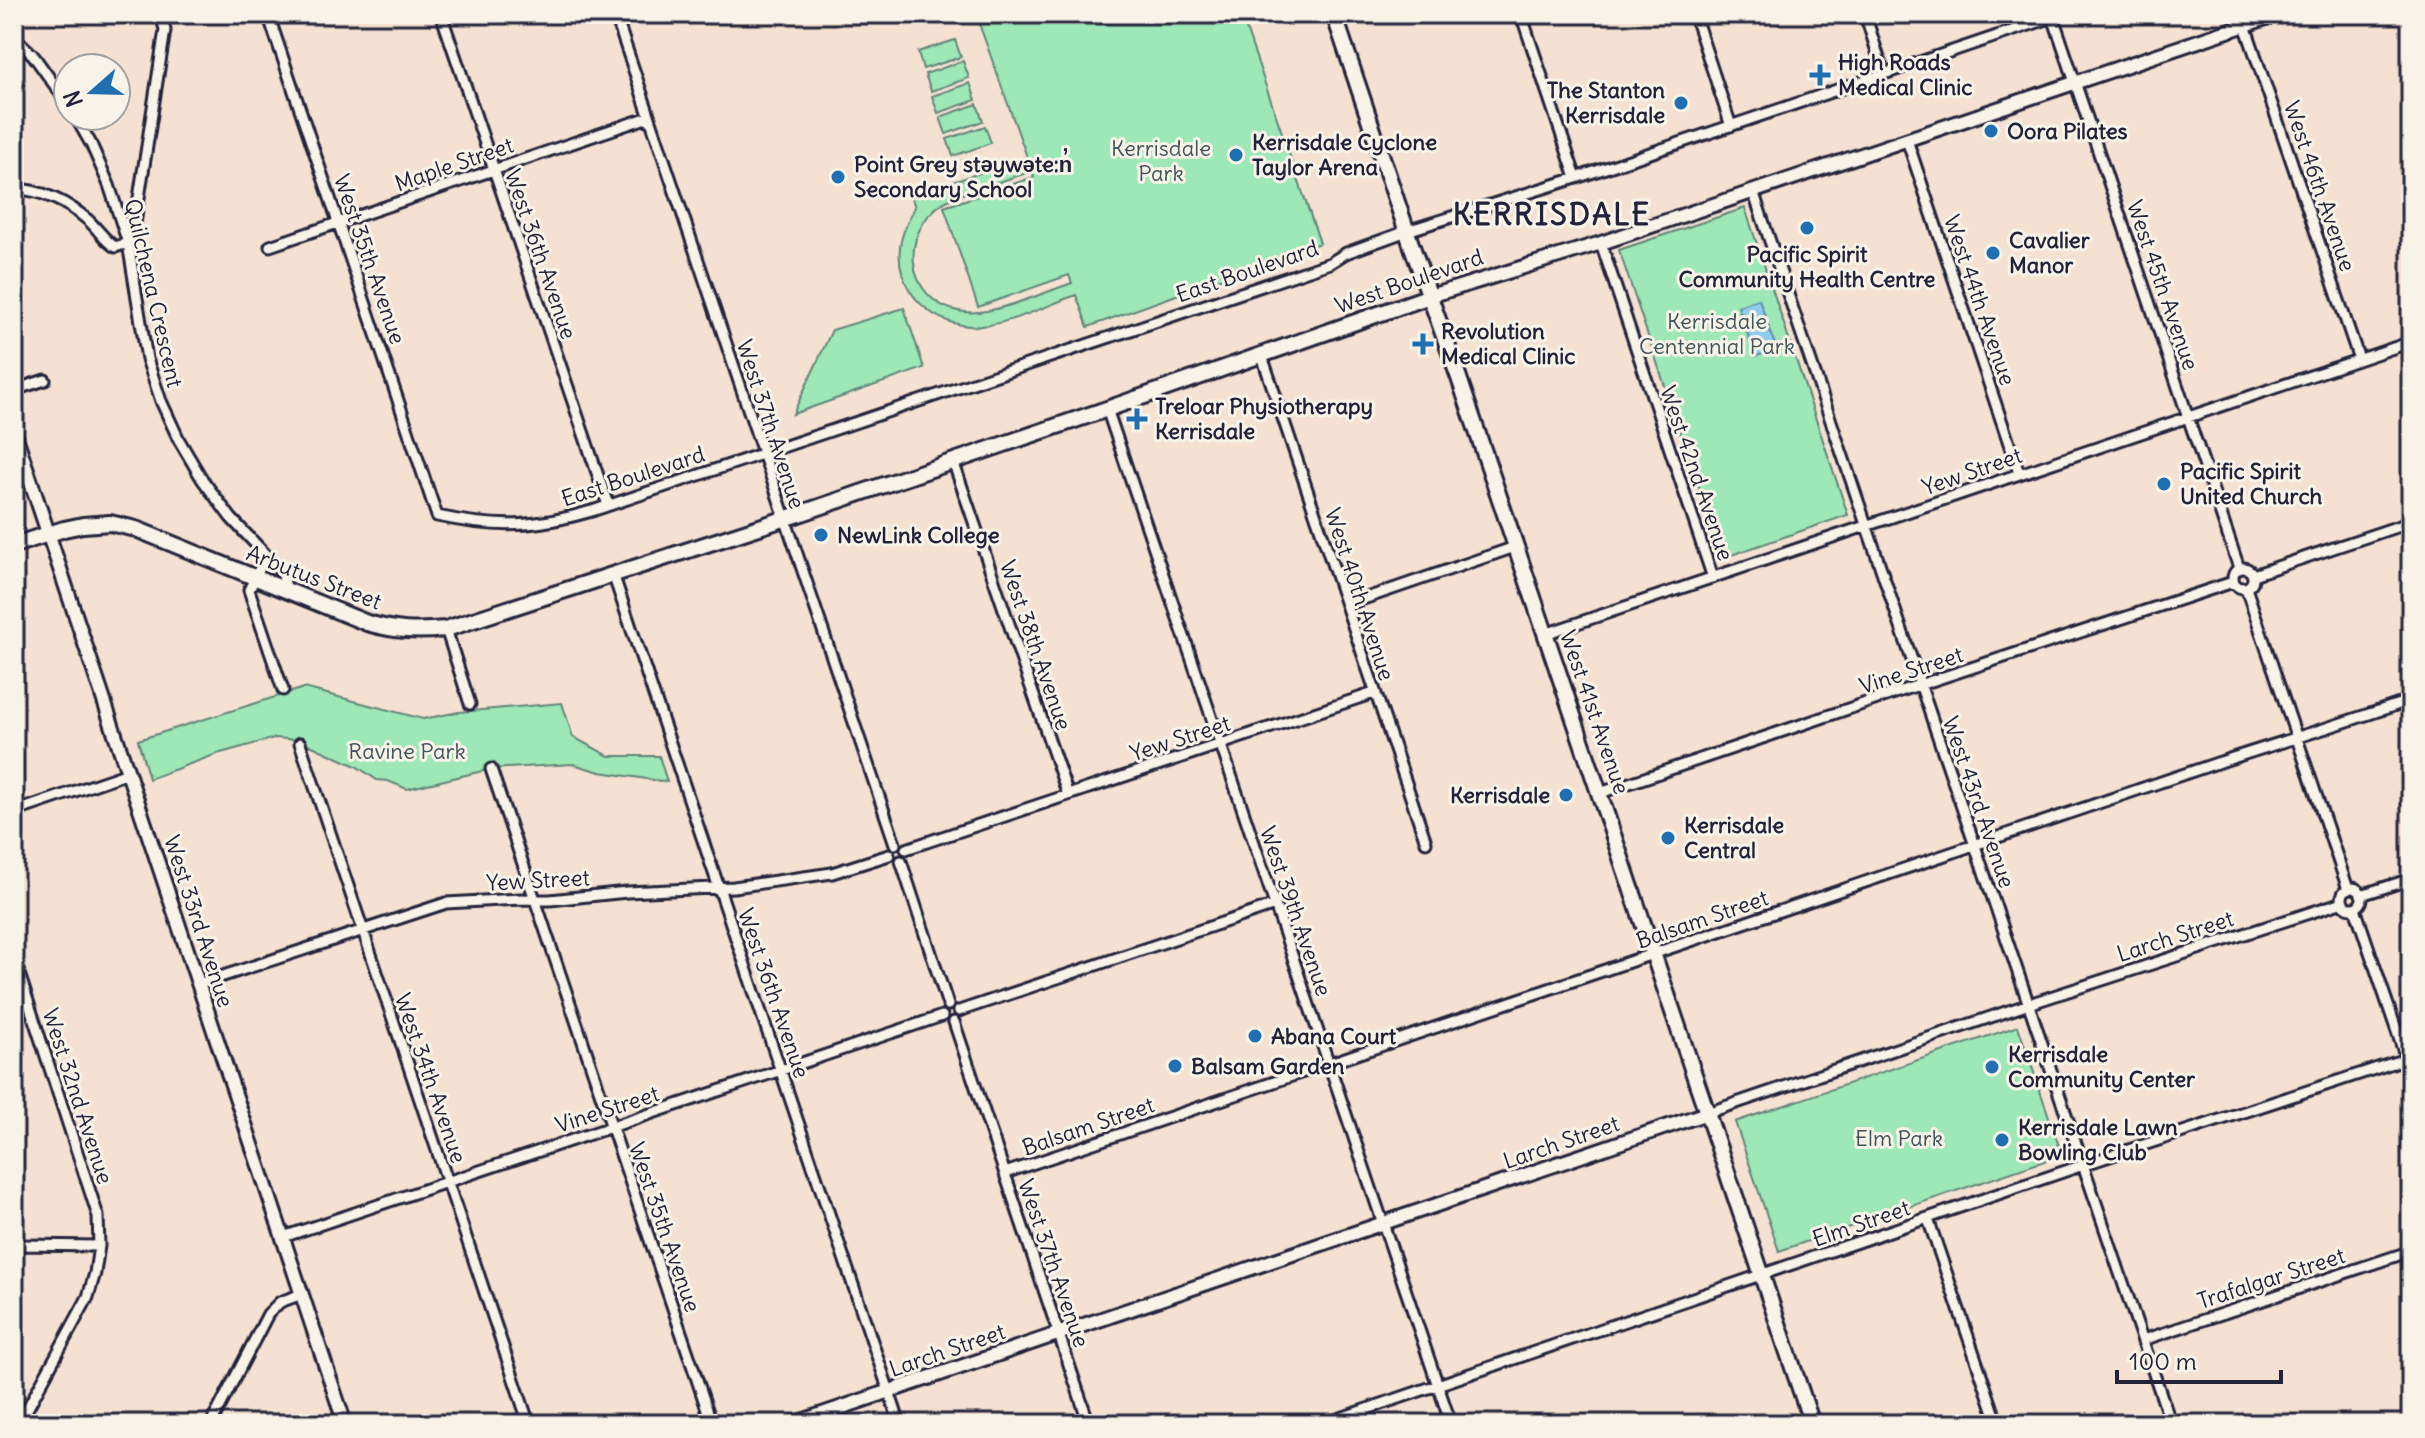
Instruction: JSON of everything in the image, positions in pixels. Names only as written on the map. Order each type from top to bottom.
[{"type":"main road","name":"West 41st Avenue","points":[[1334,14],[1812,1424]]},
{"type":"main road","name":"West Boulevard","points":[[784,519],[1430,296]]},
{"type":"main road","name":"Arbutus Street","points":[[14,545],[68,528],[110,523],[136,529],[367,623],[415,632],[446,629],[784,519]]},
{"type":"street","points":[[14,189],[48,196],[69,206],[115,247],[128,243],[133,236],[165,30],[161,14]]},
{"type":"street","name":"West 35th Avenue","points":[[268,14],[437,516]]},
{"type":"street","name":"West 36th Avenue","points":[[441,14],[608,505]]},
{"type":"street","name":"West 37th Avenue","points":[[615,14],[895,844]]},
{"type":"street","points":[[1521,14],[1576,178]]},
{"type":"street","points":[[1694,14],[1731,126]]},
{"type":"street","points":[[1865,14],[1884,74]]},
{"type":"street","name":"West Boulevard","points":[[1430,296],[1601,243],[2278,14]]},
{"type":"street","name":"East Boulevard","points":[[437,516],[476,524],[527,525],[571,517],[1330,263],[1346,253],[1407,231],[1576,178],[2056,15]]},
{"type":"street","name":"West 45th Avenue","points":[[2056,15],[2075,82],[2239,568]]},
{"type":"street","name":"West 46th Avenue","points":[[2245,25],[2359,359]]},
{"type":"street","points":[[14,37],[33,55],[52,82]]},
{"type":"street","name":"Maple Street","points":[[270,246],[649,117]]},
{"type":"street","name":"Quilchena Crescent","points":[[84,132],[109,185],[128,243],[144,345],[161,401],[202,479],[231,518],[282,572],[287,591]]},
{"type":"street","name":"West 44th Avenue","points":[[1907,140],[2019,473]]},
{"type":"street","name":"West 43rd Avenue","points":[[1753,191],[2171,1424]]},
{"type":"street","name":"West 42nd Avenue","points":[[1601,243],[1713,578]]},
{"type":"street","name":"Yew Street","points":[[1545,634],[2411,342]]},
{"type":"street","name":"West 40th Avenue","points":[[1262,356],[1426,842]]},
{"type":"street","points":[[14,390],[45,380]]},
{"type":"street","name":"West 39th Avenue","points":[[1107,409],[1451,1424]]},
{"type":"street","name":"West 33rd Avenue","points":[[14,431],[345,1424]]},
{"type":"street","name":"West 38th Avenue","points":[[953,461],[1068,795]]},
{"type":"street","points":[[2253,575],[2411,522]]},
{"type":"street","points":[[1346,605],[1515,547]]},
{"type":"street","points":[[266,556],[249,590],[283,690]]},
{"type":"street","points":[[2239,568],[2247,569],[2253,575],[2252,583],[2246,588],[2238,588],[2233,582],[2233,574],[2239,568]]},
{"type":"street","name":"West 36th Avenue","points":[[613,574],[900,1424]]},
{"type":"street","name":"Vine Street","points":[[1600,793],[2233,582]]},
{"type":"street","points":[[2246,588],[2348,889]]},
{"type":"street","points":[[446,629],[470,704]]},
{"type":"street","name":"Yew Street","points":[[906,849],[1374,693]]},
{"type":"street","name":"Balsam Street","points":[[1005,1173],[2411,700]]},
{"type":"street","name":"West 34th Avenue","points":[[300,743],[529,1424]]},
{"type":"street","name":"West 35th Avenue","points":[[491,769],[712,1424]]},
{"type":"street","points":[[14,812],[128,773]]},
{"type":"street","points":[[895,844],[901,844],[906,849],[906,856],[901,861],[889,855],[890,848],[895,844]]},
{"type":"street","name":"Yew Street","points":[[199,984],[446,903],[720,889],[832,873],[889,855]]},
{"type":"street","points":[[901,861],[948,1005]]},
{"type":"street","points":[[2361,895],[2411,879]]},
{"type":"street","points":[[2348,889],[2356,890],[2361,895]]},
{"type":"street","points":[[2348,889],[2343,894],[2343,902],[2355,908]]},
{"type":"street","points":[[2355,908],[2360,903],[2361,895]]},
{"type":"street","name":"Larch Street","points":[[793,1424],[1707,1113],[2343,902]]},
{"type":"street","points":[[959,1011],[1275,905]]},
{"type":"street","points":[[2355,908],[2411,1073]]},
{"type":"street","name":"West 32nd Avenue","points":[[14,958],[98,1216],[99,1246],[88,1297],[19,1424]]},
{"type":"street","points":[[948,1005],[955,1006],[959,1011],[959,1017],[954,1022],[947,1022],[942,1016],[948,1005]]},
{"type":"street","name":"Vine Street","points":[[283,1237],[942,1016]]},
{"type":"street","name":"West 37th Avenue","points":[[954,1022],[1089,1424]]},
{"type":"street","name":"Elm Street","points":[[1323,1424],[2083,1165],[2408,1058]]},
{"type":"street","points":[[1928,1219],[1998,1424]]},
{"type":"street","points":[[14,1247],[99,1246]]},
{"type":"street","name":"Trafalgar Street","points":[[2143,1340],[2411,1251]]},
{"type":"street","points":[[211,1424],[268,1314],[280,1302],[302,1294]]},
{"type":"green space","name":"Kerrisdale Park","points":[[990,14],[1241,14],[1320,243],[1088,327],[1076,295],[1018,318],[982,326],[965,326],[933,314],[920,303],[903,276],[901,241],[915,207],[911,196],[1027,157],[977,18]],"holes":[[[1032,171],[1034,177],[944,207],[978,307],[1069,275],[1072,283],[1004,307],[976,312],[944,306],[928,295],[918,279],[914,261],[915,243],[922,225],[935,209],[954,197]]]},
{"type":"green space","points":[[955,40],[961,57],[923,69],[918,52]]},
{"type":"green space","points":[[963,61],[969,78],[931,91],[925,74]]},
{"type":"green space","points":[[970,83],[976,100],[938,113],[932,96]]},
{"type":"green space","points":[[977,104],[983,121],[946,134],[940,117]]},
{"type":"green space","points":[[985,126],[991,143],[953,156],[947,139]]},
{"type":"green space","name":"Kerrisdale Centennial Park","points":[[1745,208],[1848,515],[1723,558],[1619,250]]},
{"type":"green space","points":[[904,308],[924,368],[793,414],[832,330]]},
{"type":"green space","name":"Ravine Park","points":[[304,688],[423,719],[459,712],[562,703],[573,737],[609,756],[659,756],[667,782],[600,772],[573,764],[491,769],[407,789],[377,780],[356,766],[299,740],[275,738],[217,754],[149,779],[138,740]]},
{"type":"green space","name":"Elm Park","points":[[2018,1026],[2062,1155],[1779,1251],[1735,1122]]},
{"type":"water","points":[[1759,299],[1776,348],[1755,356],[1738,306]]},
{"type":"place","name":"High Roads Medical Clinic","points":[[1820,75]]},
{"type":"place","name":"The Stanton Kerrisdale","points":[[1681,103]]},
{"type":"place","name":"Oora Pilates","points":[[1991,131]]},
{"type":"place","name":"Kerrisdale Cyclone Taylor Arena","points":[[1236,155]]},
{"type":"place","name":"Point Grey stəywəte:n̓ Secondary School","points":[[838,177]]},
{"type":"place","name":"Pacific Spirit Community Health Centre","points":[[1807,228]]},
{"type":"place","name":"Cavalier Manor","points":[[1993,253]]},
{"type":"place","name":"Revolution Medical Clinic","points":[[1423,344]]},
{"type":"place","name":"Treloar Physiotherapy Kerrisdale","points":[[1137,419]]},
{"type":"place","name":"Pacific Spirit United Church","points":[[2164,484]]},
{"type":"place","name":"NewLink College","points":[[821,535]]},
{"type":"place","name":"Kerrisdale","points":[[1566,795]]},
{"type":"place","name":"Kerrisdale Central","points":[[1668,838]]},
{"type":"place","name":"Abana Court","points":[[1255,1036]]},
{"type":"place","name":"Balsam Garden","points":[[1175,1066]]},
{"type":"place","name":"Kerrisdale Community Center","points":[[1992,1067]]},
{"type":"place","name":"Kerrisdale Lawn Bowling Club","points":[[2002,1140]]},
{"type":"district","name":"KERRISDALE","points":[[1552,215]]}]
